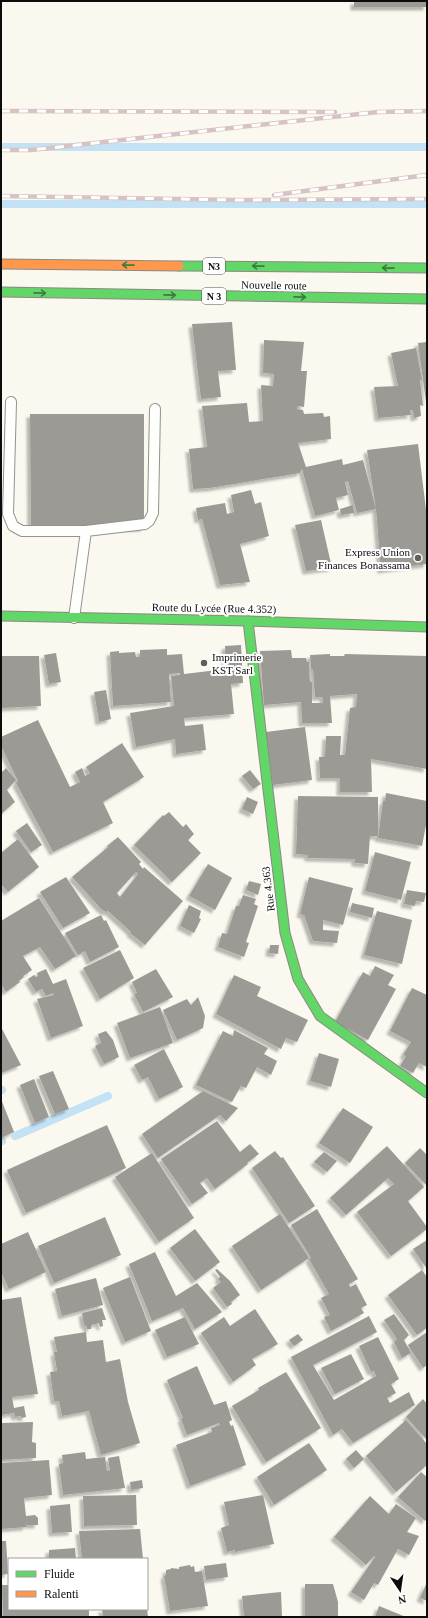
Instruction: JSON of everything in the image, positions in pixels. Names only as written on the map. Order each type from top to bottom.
[{"type":"main road","name":"Nouvelle route","points":[[1,264],[427,268]]},
{"type":"main road","name":"Nouvelle route","points":[[1,292],[427,299]]},
{"type":"main road","name":"Route du Lycée (Rue 4.352)","points":[[1,616],[248,620],[427,627]]},
{"type":"main road","name":"Rue 4.363","points":[[248,620],[285,933],[298,979],[320,1016],[427,1093]]},
{"type":"lane","points":[[11,402],[8,514],[13,526],[22,531],[86,531],[145,524],[150,521],[153,513],[155,409]]},
{"type":"lane","points":[[74,618],[86,531]]},
{"type":"building","points":[[354,1],[427,1],[427,7],[354,7]]},
{"type":"building","points":[[232,322],[236,370],[218,371],[221,397],[201,399],[192,324]]},
{"type":"building","points":[[264,340],[304,342],[301,371],[307,371],[304,407],[298,406],[297,409],[303,410],[304,414],[323,413],[324,417],[330,416],[331,439],[298,443],[306,467],[342,459],[343,465],[363,460],[376,509],[357,513],[348,481],[345,482],[348,495],[336,498],[339,510],[315,516],[302,469],[300,473],[210,488],[193,489],[189,449],[207,447],[202,406],[247,403],[249,422],[263,421],[261,385],[273,386],[274,374],[263,373]]},
{"type":"building","points":[[427,342],[427,402],[426,402],[418,343]]},
{"type":"building","points":[[416,348],[422,380],[420,380],[423,406],[420,405],[421,416],[414,418],[413,410],[410,410],[411,415],[378,418],[374,387],[398,386],[391,353]]},
{"type":"building","points":[[30,414],[144,414],[144,528],[31,529]]},
{"type":"building","points":[[418,444],[427,518],[427,564],[381,570],[376,509],[367,450]]},
{"type":"building","points":[[251,490],[255,504],[261,502],[269,536],[240,544],[250,582],[220,585],[202,519],[198,520],[196,508],[225,503],[227,514],[234,512],[231,495]]},
{"type":"building","points":[[353,505],[354,513],[341,515],[340,509]]},
{"type":"building","points":[[321,520],[332,568],[306,571],[295,525]]},
{"type":"building","points":[[241,645],[243,683],[231,684],[234,714],[184,718],[185,726],[203,724],[206,750],[176,754],[175,739],[136,747],[130,713],[174,706],[171,676],[180,675],[180,673],[169,674],[171,702],[113,706],[110,652],[135,652],[136,657],[140,657],[140,650],[167,649],[167,655],[182,654],[184,674],[226,669],[225,646]]},
{"type":"building","points":[[291,650],[292,658],[306,658],[307,662],[309,662],[310,682],[312,682],[312,703],[323,703],[323,697],[315,697],[313,669],[311,669],[310,655],[330,654],[330,656],[344,656],[345,654],[427,656],[427,769],[371,759],[372,792],[340,792],[340,778],[320,778],[319,757],[325,757],[326,736],[341,736],[340,755],[345,755],[350,708],[356,707],[357,694],[330,696],[332,723],[302,723],[301,702],[264,705],[260,651]]},
{"type":"building","points":[[56,653],[61,682],[49,684],[44,655]]},
{"type":"building","points":[[1,656],[39,656],[41,706],[1,708]]},
{"type":"building","points":[[106,690],[111,719],[99,722],[94,692]]},
{"type":"building","points":[[38,720],[70,787],[80,782],[75,772],[82,768],[85,776],[90,773],[86,767],[122,743],[144,777],[103,802],[113,823],[53,852],[16,783],[18,781],[1,746],[1,737]]},
{"type":"building","points":[[305,727],[312,780],[273,785],[266,732]]},
{"type":"building","points":[[6,768],[16,780],[7,790],[15,802],[1,814],[1,773]]},
{"type":"building","points":[[250,770],[261,784],[253,789],[242,776]]},
{"type":"building","points":[[386,793],[427,801],[427,820],[422,846],[378,838],[383,801],[385,801]]},
{"type":"building","points":[[298,796],[378,797],[378,836],[370,836],[368,864],[355,863],[355,859],[308,858],[308,855],[296,854]]},
{"type":"building","points":[[247,797],[258,802],[253,814],[242,809]]},
{"type":"building","points":[[169,812],[183,827],[186,824],[194,834],[188,840],[201,853],[172,882],[134,845],[163,815],[164,816]]},
{"type":"building","points":[[27,823],[42,845],[31,852],[16,831]]},
{"type":"building","points":[[118,837],[141,862],[139,864],[143,869],[144,867],[183,901],[145,945],[130,933],[131,932],[108,911],[106,912],[101,909],[72,877],[108,847],[107,846]],"holes":[[[136,872],[138,874],[120,897],[117,893]]]},
{"type":"building","points":[[18,839],[39,867],[8,892],[1,884],[1,853]]},
{"type":"building","points":[[375,852],[411,862],[401,900],[365,891]]},
{"type":"building","points":[[208,864],[232,878],[215,910],[189,896]]},
{"type":"building","points":[[66,877],[90,913],[63,928],[40,892]]},
{"type":"building","points":[[309,877],[353,888],[343,925],[323,920],[323,930],[339,931],[337,943],[313,941],[304,915],[300,914]]},
{"type":"building","points":[[249,881],[261,884],[258,895],[246,890]]},
{"type":"building","points":[[407,890],[426,893],[424,902],[416,901],[415,906],[404,904]]},
{"type":"building","points":[[243,895],[256,899],[254,904],[258,906],[246,942],[249,943],[244,957],[218,947],[222,933],[227,934],[236,906],[239,906]]},
{"type":"building","points":[[39,898],[76,956],[55,969],[40,947],[23,956],[32,970],[23,976],[24,977],[19,981],[20,982],[6,992],[1,984],[1,921]]},
{"type":"building","points":[[352,903],[374,908],[372,918],[350,912]]},
{"type":"building","points":[[189,905],[201,911],[199,918],[201,919],[194,933],[180,926]]},
{"type":"building","points":[[377,911],[412,920],[402,964],[364,955]]},
{"type":"building","points":[[101,915],[104,921],[106,920],[119,947],[90,962],[85,951],[78,955],[65,933]]},
{"type":"building","points":[[270,945],[279,945],[278,954],[269,953]]},
{"type":"building","points":[[120,950],[134,978],[100,999],[83,968]]},
{"type":"building","points":[[375,966],[394,975],[388,985],[396,989],[368,1040],[335,1022],[363,972],[370,976]]},
{"type":"building","points":[[46,969],[53,984],[66,979],[83,1026],[51,1038],[37,999],[54,995],[53,993],[46,996],[42,989],[36,992],[28,979],[34,975],[36,977],[38,976],[37,973]]},
{"type":"building","points":[[156,969],[173,997],[143,1012],[134,994],[137,993],[132,982]]},
{"type":"building","points":[[234,975],[261,987],[257,996],[308,1020],[297,1042],[286,1038],[281,1049],[216,1014]]},
{"type":"building","points":[[412,988],[427,995],[427,1067],[419,1063],[413,1073],[400,1066],[406,1056],[403,1055],[411,1042],[390,1031]]},
{"type":"building","points":[[198,997],[205,1016],[203,1028],[177,1040],[163,1010],[187,999],[191,1005]]},
{"type":"building","points":[[160,1007],[173,1043],[130,1058],[117,1023]]},
{"type":"building","points":[[1,1027],[21,1065],[1,1073]]},
{"type":"building","points":[[234,1030],[268,1048],[264,1054],[277,1061],[271,1075],[257,1067],[246,1088],[241,1086],[232,1102],[196,1085],[223,1031],[233,1036]]},
{"type":"building","points":[[106,1031],[113,1040],[119,1057],[104,1064],[95,1046],[101,1043],[98,1034]]},
{"type":"building","points":[[164,1049],[183,1087],[159,1099],[148,1077],[142,1080],[134,1065]]},
{"type":"building","points":[[319,1053],[339,1059],[331,1087],[310,1081]]},
{"type":"building","points":[[53,1071],[69,1109],[55,1114],[39,1076]]},
{"type":"building","points":[[34,1079],[49,1117],[35,1123],[20,1085]]},
{"type":"building","points":[[203,1091],[238,1108],[226,1121],[220,1115],[158,1158],[142,1134]]},
{"type":"building","points":[[1,1099],[14,1132],[1,1138]]},
{"type":"building","points":[[343,1108],[373,1127],[350,1163],[319,1143]]},
{"type":"building","points":[[217,1121],[240,1152],[250,1144],[259,1154],[215,1189],[207,1178],[200,1183],[208,1193],[192,1204],[161,1159]]},
{"type":"building","points":[[107,1125],[126,1168],[26,1213],[7,1170]]},
{"type":"building","points":[[387,1146],[424,1187],[408,1201],[427,1227],[427,1229],[391,1256],[357,1212],[394,1184],[388,1178],[346,1215],[330,1198]]},
{"type":"building","points":[[420,1148],[427,1155],[427,1186],[405,1163]]},
{"type":"building","points":[[275,1151],[281,1158],[283,1157],[315,1206],[289,1223],[252,1168]]},
{"type":"building","points":[[324,1152],[337,1161],[327,1172],[314,1162]]},
{"type":"building","points":[[152,1153],[194,1218],[159,1242],[115,1177]]},
{"type":"building","points":[[317,1209],[358,1279],[349,1284],[350,1287],[356,1284],[367,1305],[361,1308],[364,1313],[331,1331],[324,1317],[330,1315],[321,1298],[329,1294],[309,1259],[311,1258],[291,1225]]},
{"type":"building","points":[[280,1214],[309,1258],[261,1290],[232,1246]]},
{"type":"building","points":[[105,1217],[121,1255],[54,1283],[38,1246]]},
{"type":"building","points":[[195,1229],[220,1262],[195,1281],[170,1248]]},
{"type":"building","points":[[28,1232],[46,1272],[9,1289],[1,1272],[1,1244]]},
{"type":"building","points":[[427,1240],[427,1269],[413,1249]]},
{"type":"building","points":[[155,1252],[176,1296],[197,1283],[222,1312],[195,1329],[183,1308],[152,1321],[129,1264]]},
{"type":"building","points":[[217,1269],[230,1281],[240,1295],[227,1307],[213,1288],[221,1282],[218,1279],[220,1277],[215,1270]]},
{"type":"building","points":[[422,1270],[427,1277],[427,1328],[417,1335],[388,1295]]},
{"type":"building","points":[[130,1277],[151,1331],[125,1342],[103,1288]]},
{"type":"building","points":[[96,1278],[103,1305],[62,1316],[55,1289]]},
{"type":"building","points":[[21,1297],[38,1394],[12,1397],[14,1408],[24,1406],[26,1417],[21,1418],[21,1416],[15,1417],[14,1413],[1,1415],[1,1300]]},
{"type":"building","points":[[102,1308],[106,1320],[102,1320],[103,1326],[100,1327],[99,1323],[91,1325],[91,1329],[87,1329],[86,1325],[84,1325],[82,1313]]},
{"type":"building","points":[[255,1309],[278,1344],[252,1359],[256,1365],[233,1382],[201,1333],[224,1317],[230,1326]]},
{"type":"building","points":[[394,1314],[409,1335],[404,1340],[411,1353],[402,1358],[394,1342],[397,1339],[384,1320]]},
{"type":"building","points":[[369,1316],[377,1332],[313,1365],[334,1400],[376,1376],[374,1371],[371,1372],[359,1346],[378,1337],[399,1379],[391,1384],[396,1393],[387,1398],[390,1403],[409,1392],[415,1405],[353,1443],[342,1429],[333,1435],[291,1357]]},
{"type":"building","points":[[185,1317],[199,1344],[167,1357],[155,1330]]},
{"type":"building","points":[[86,1332],[87,1342],[103,1340],[106,1362],[120,1359],[128,1402],[140,1443],[101,1455],[89,1411],[62,1416],[59,1401],[54,1401],[50,1372],[57,1371],[54,1352],[57,1352],[54,1337]]},
{"type":"building","points":[[427,1332],[427,1365],[423,1368],[408,1345]]},
{"type":"building","points":[[298,1334],[303,1340],[294,1346],[289,1340]]},
{"type":"building","points":[[351,1354],[364,1379],[335,1394],[321,1368]]},
{"type":"building","points":[[197,1366],[214,1405],[226,1401],[232,1420],[229,1422],[231,1426],[233,1425],[246,1465],[190,1486],[176,1445],[212,1432],[211,1428],[220,1425],[219,1423],[187,1435],[181,1419],[183,1418],[167,1380]]},
{"type":"building","points":[[286,1372],[321,1428],[266,1462],[232,1406],[259,1390],[258,1388]]},
{"type":"building","points":[[423,1399],[427,1404],[427,1440],[406,1417]]},
{"type":"building","points":[[406,1420],[427,1444],[427,1465],[396,1492],[366,1456]]},
{"type":"building","points":[[33,1422],[32,1442],[36,1443],[36,1458],[1,1460],[1,1423]]},
{"type":"building","points":[[309,1443],[327,1470],[274,1505],[257,1477]]},
{"type":"building","points":[[356,1450],[364,1459],[354,1468],[346,1459]]},
{"type":"building","points":[[85,1452],[86,1459],[105,1457],[107,1471],[110,1470],[108,1458],[119,1456],[125,1488],[63,1495],[59,1464],[63,1463],[62,1455]]},
{"type":"building","points":[[49,1460],[52,1495],[24,1498],[26,1516],[35,1515],[38,1518],[38,1525],[26,1525],[26,1527],[1,1529],[1,1463]]},
{"type":"building","points":[[421,1472],[427,1477],[427,1518],[425,1521],[398,1497]]},
{"type":"building","points":[[142,1480],[143,1488],[131,1490],[130,1482]]},
{"type":"building","points":[[136,1495],[137,1525],[84,1526],[83,1496]]},
{"type":"building","points":[[263,1495],[274,1544],[235,1552],[235,1550],[227,1552],[221,1528],[229,1525],[224,1502]]},
{"type":"building","points":[[370,1496],[389,1514],[396,1504],[416,1518],[407,1532],[419,1536],[409,1555],[398,1549],[378,1585],[374,1583],[364,1600],[351,1592],[375,1557],[374,1556],[366,1565],[334,1537]]},
{"type":"building","points":[[70,1504],[72,1532],[52,1533],[50,1506]]},
{"type":"building","points":[[140,1529],[143,1558],[82,1558],[79,1531]]},
{"type":"building","points":[[1,1541],[6,1541],[8,1574],[1,1575]]},
{"type":"building","points":[[75,1548],[76,1558],[49,1558],[49,1550]]},
{"type":"building","points":[[226,1563],[228,1577],[206,1580],[204,1566]]},
{"type":"building","points":[[190,1565],[191,1567],[194,1566],[195,1572],[202,1571],[208,1606],[170,1611],[164,1576],[166,1575],[166,1570],[171,1568],[179,1569],[179,1567]]},
{"type":"building","points":[[427,1582],[427,1601],[420,1598]]},
{"type":"building","points":[[305,1584],[333,1584],[338,1602],[338,1617],[305,1617]]},
{"type":"building","points":[[2,1585],[8,1585],[8,1610],[89,1610],[89,1616],[3,1617]]},
{"type":"building","points":[[281,1592],[282,1617],[244,1617],[242,1596]]},
{"type":"building","points":[[379,1606],[406,1617],[375,1617]]},
{"type":"building","points":[[102,1610],[147,1610],[148,1617],[103,1617]]},
{"type":"waterway","points":[[1,147],[427,147]]},
{"type":"waterway","points":[[1,204],[427,204]]},
{"type":"waterway","points":[[15,1136],[108,1096]]},
{"type":"railway","points":[[1,111],[335,112]]},
{"type":"railway","points":[[1,150],[31,150],[378,112],[427,111]]},
{"type":"railway","points":[[274,195],[427,175]]},
{"type":"railway","points":[[1,196],[237,200],[427,199]]},
{"type":"traffic: fast","points":[[179,266],[427,268]]},
{"type":"traffic: fast","points":[[1,292],[427,299]]},
{"type":"traffic: fast","points":[[1,616],[248,621],[427,627]]},
{"type":"traffic: fast","points":[[248,621],[285,933],[298,979],[320,1016],[427,1093]]},
{"type":"traffic: slow","points":[[1,264],[179,266]]},
{"type":"place","name":"Express Union Finances Bonassama","points":[[418,558]]},
{"type":"place","name":"Imprimerie KST Sarl","points":[[204,663]]}]
